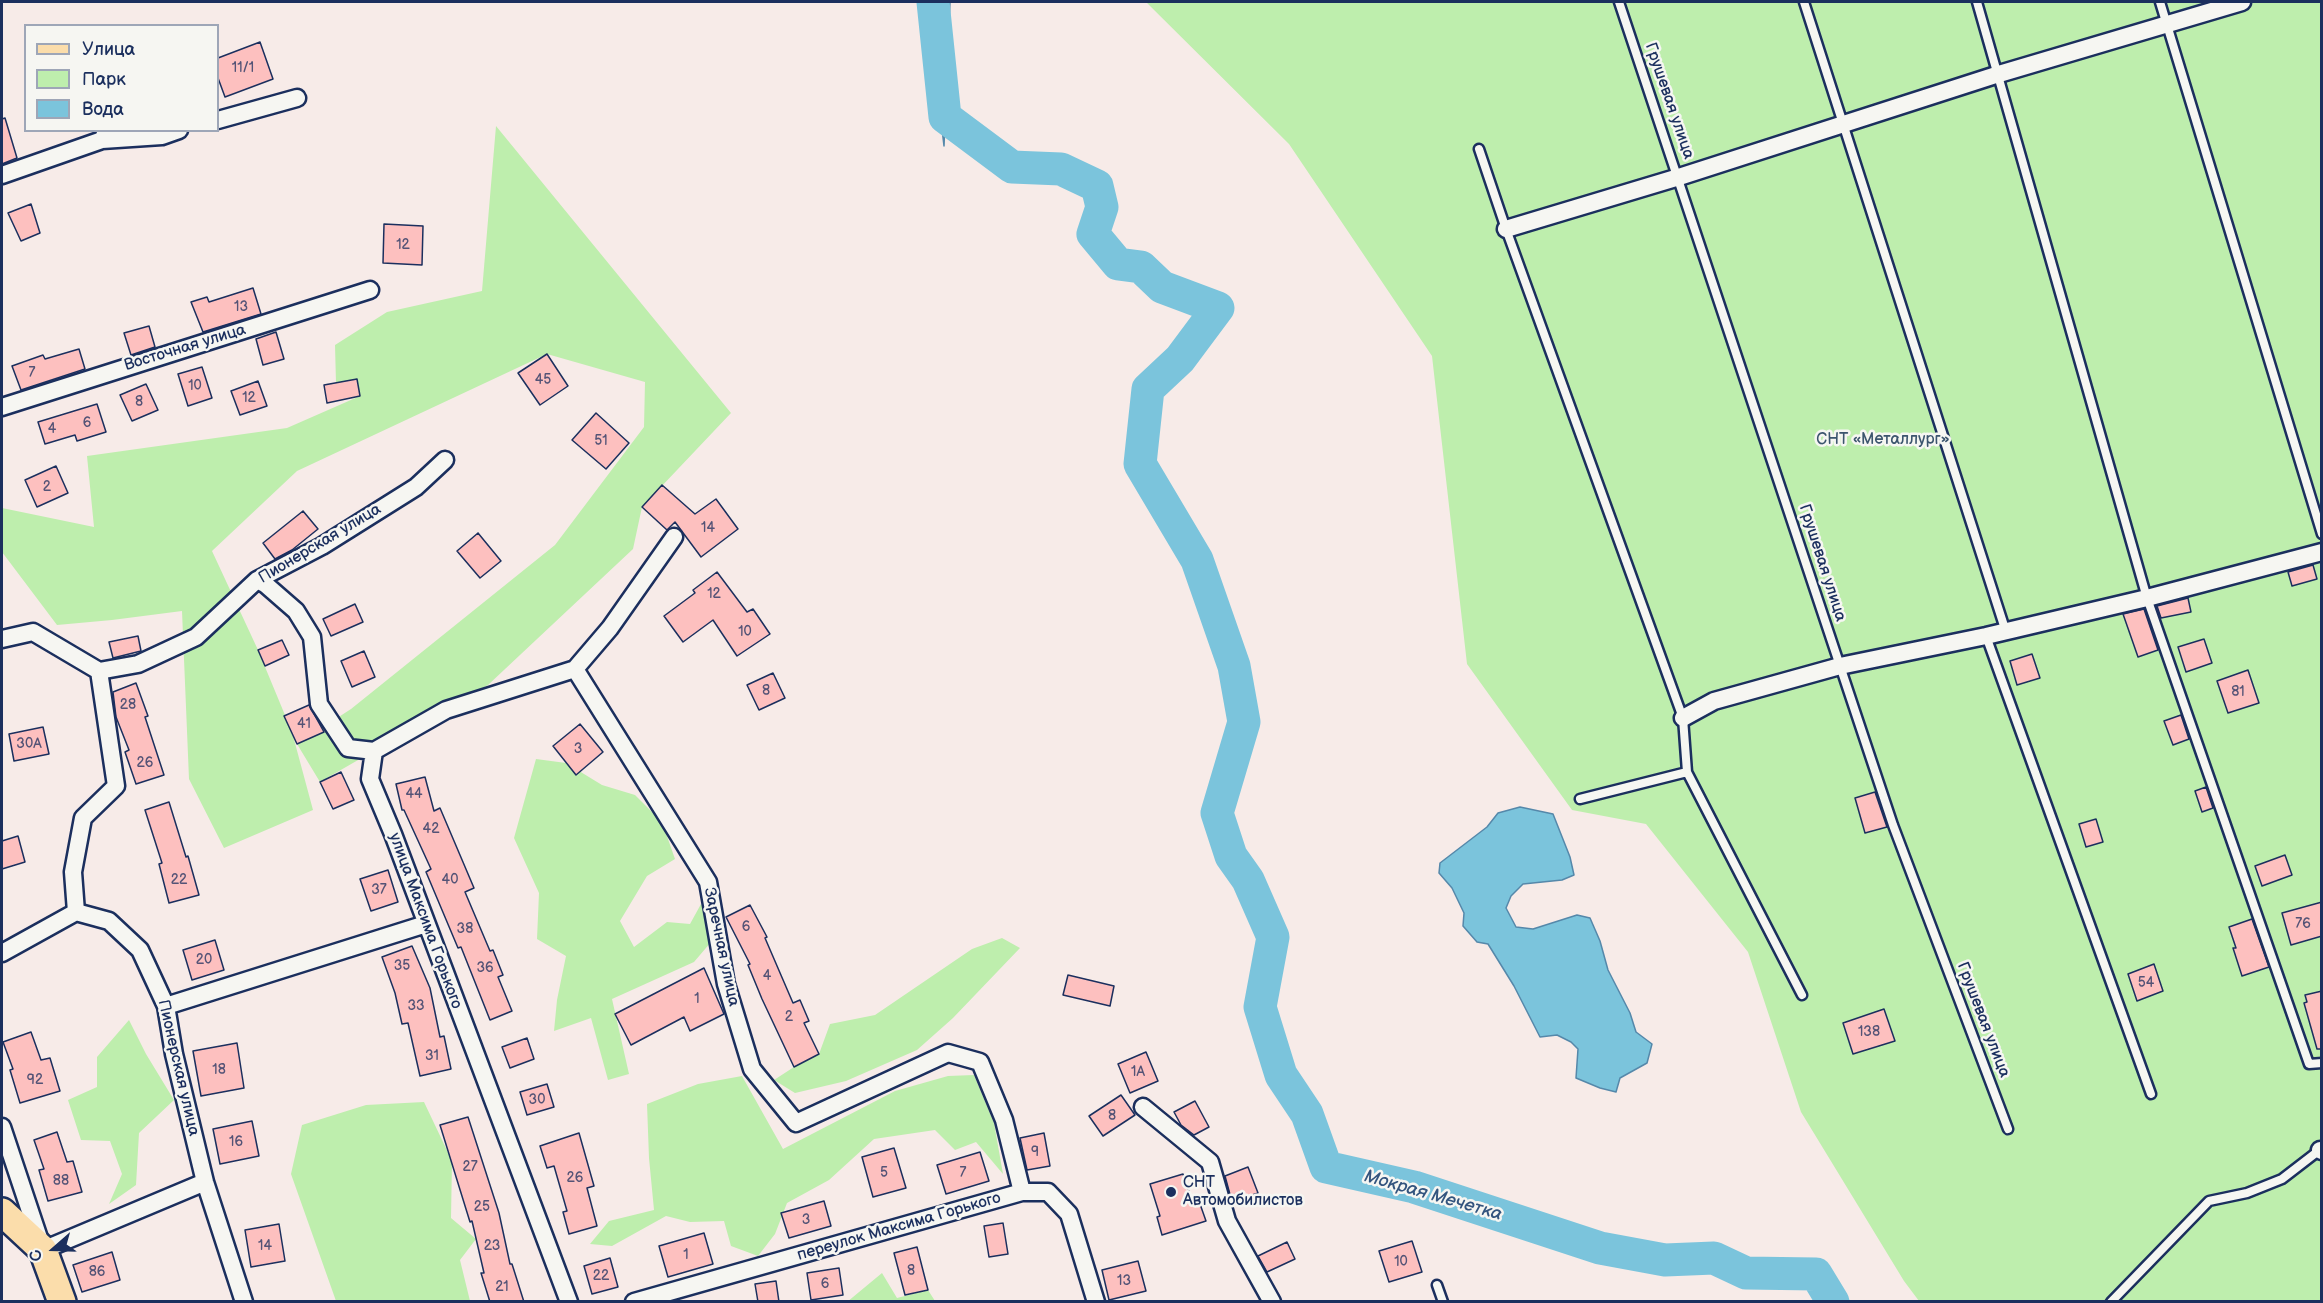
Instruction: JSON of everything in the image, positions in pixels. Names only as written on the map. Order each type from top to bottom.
[{"type":"main road","points":[[2,1212],[43,1250],[62,1302]]},
{"type":"street","points":[[1506,229],[1679,177],[1999,74],[2242,2]]},
{"type":"street","points":[[219,120],[297,98]]},
{"type":"street","points":[[2,176],[104,135],[162,136],[173,132]]},
{"type":"street","name":"Восточная улица","points":[[2,407],[369,291]]},
{"type":"street","name":"Пионерская улица","points":[[99,671],[138,664],[196,637],[257,580],[322,546],[416,487],[445,460]]},
{"type":"street","points":[[257,580],[265,584],[296,611],[312,637],[319,704],[348,748],[374,751],[446,710],[574,669],[609,628],[674,537]]},
{"type":"street","points":[[1683,718],[1714,701],[1840,666],[2006,632],[2322,552]]},
{"type":"street","points":[[2,639],[33,632],[99,671],[116,786],[83,818],[73,872],[76,912],[2,953]]},
{"type":"street","name":"Заречная улица","points":[[574,669],[708,882],[726,984],[752,1069],[796,1123],[948,1053],[980,1062],[1004,1120],[1022,1192]]},
{"type":"street","name":"улица Максима Горького","points":[[374,751],[370,779],[393,834],[569,1302]]},
{"type":"street","name":"Пионерская улица","points":[[76,912],[109,921],[140,950],[166,1006],[174,1054],[205,1182],[243,1302]]},
{"type":"street","points":[[166,1006],[426,924]]},
{"type":"street","points":[[1143,1107],[1210,1162],[1227,1221],[1272,1302]]},
{"type":"street","points":[[2,1127],[43,1250],[205,1182]]},
{"type":"street","name":"переулок Максима Горького","points":[[634,1302],[1022,1192],[1048,1192],[1069,1214],[1096,1302]]},
{"type":"lane","name":"Грушевая улица","points":[[1619,2],[1893,825],[2008,1129]]},
{"type":"lane","points":[[1804,2],[2006,632]]},
{"type":"lane","points":[[1977,2],[2147,598],[2309,1064],[2322,1063]]},
{"type":"lane","points":[[2160,2],[2322,534]]},
{"type":"lane","points":[[1479,149],[1683,718],[1687,772],[1802,994]]},
{"type":"lane","points":[[1986,636],[2151,1094]]},
{"type":"lane","points":[[1580,799],[1687,772]]},
{"type":"lane","points":[[2111,1302],[2209,1201],[2247,1193],[2282,1179],[2321,1150]]},
{"type":"lane","points":[[1437,1285],[1443,1302]]},
{"type":"green space","name":"СНТ «Металлург»","points":[[1146,2],[2321,2],[2321,1301],[1919,1301],[1904,1281],[1801,1112],[1748,952],[1646,824],[1572,810],[1467,664],[1432,356],[1289,144]]},
{"type":"green space","points":[[496,126],[731,413],[642,507],[633,549],[488,685],[320,782],[297,744],[351,709],[555,545],[644,427],[645,382],[547,354],[297,471],[212,551],[258,650],[292,732],[313,810],[224,848],[189,779],[182,611],[57,625],[2,552],[2,508],[94,527],[87,456],[287,428],[360,396],[357,379],[336,383],[335,345],[387,312],[482,291]]},
{"type":"green space","points":[[536,759],[566,763],[602,785],[635,795],[662,822],[675,859],[647,876],[620,921],[634,947],[667,922],[690,924],[701,904],[717,935],[694,962],[612,999],[629,1074],[608,1080],[591,1018],[554,1031],[557,1000],[566,956],[537,939],[539,893],[514,838]]},
{"type":"green space","points":[[1002,938],[1020,948],[953,1018],[917,1050],[846,1081],[795,1093],[774,1080],[819,1054],[830,1024],[875,1015],[972,949]]},
{"type":"green space","points":[[129,1020],[146,1054],[174,1100],[139,1133],[136,1185],[109,1204],[122,1174],[110,1141],[81,1140],[68,1100],[97,1087],[97,1057]]},
{"type":"green space","points":[[974,1075],[994,1123],[1003,1174],[976,1142],[955,1150],[935,1130],[874,1139],[829,1180],[787,1203],[775,1234],[758,1256],[731,1246],[724,1221],[690,1222],[666,1216],[612,1246],[590,1244],[609,1221],[654,1210],[647,1104],[698,1084],[742,1076],[783,1149],[895,1091],[948,1076]]},
{"type":"green space","points":[[424,1102],[452,1161],[451,1218],[476,1239],[460,1260],[470,1301],[336,1301],[291,1174],[302,1125],[366,1105]]},
{"type":"green space","points":[[882,1273],[897,1298],[928,1290],[935,1301],[847,1302]]},
{"type":"water","points":[[926,2],[950,2],[944,146],[931,35]]},
{"type":"water","points":[[1520,807],[1553,814],[1570,857],[1574,875],[1562,880],[1523,884],[1511,896],[1506,908],[1516,927],[1533,929],[1577,915],[1590,918],[1600,941],[1608,970],[1630,1013],[1636,1032],[1652,1044],[1647,1063],[1620,1078],[1616,1092],[1576,1078],[1578,1049],[1571,1042],[1557,1035],[1540,1037],[1514,986],[1488,944],[1477,942],[1463,926],[1464,913],[1452,888],[1439,873],[1440,863],[1487,827],[1498,813]]},
{"type":"building","points":[[260,42],[273,79],[225,97],[219,81],[219,58]]},
{"type":"building","points":[[5,118],[17,158],[2,164],[2,119]]},
{"type":"building","points":[[31,204],[40,233],[21,241],[8,213]]},
{"type":"building","points":[[384,224],[423,226],[422,265],[383,263]]},
{"type":"building","points":[[253,288],[261,314],[203,332],[191,302],[207,297],[209,302]]},
{"type":"building","points":[[149,326],[155,347],[131,355],[124,333]]},
{"type":"building","points":[[276,332],[284,359],[263,365],[256,339]]},
{"type":"building","points":[[79,349],[85,369],[21,390],[12,366],[43,355],[45,359]]},
{"type":"building","points":[[547,354],[568,386],[540,405],[518,373]]},
{"type":"building","points":[[202,367],[212,398],[188,406],[178,374]]},
{"type":"building","points":[[357,379],[360,396],[327,403],[324,385]]},
{"type":"building","points":[[258,381],[267,406],[240,415],[231,391]]},
{"type":"building","points":[[146,384],[158,410],[132,421],[120,395]]},
{"type":"building","points":[[97,404],[106,432],[77,441],[75,435],[45,444],[38,422]]},
{"type":"building","points":[[596,413],[629,443],[606,469],[572,440]]},
{"type":"building","points":[[56,466],[68,493],[37,507],[25,480]]},
{"type":"building","points":[[662,485],[695,514],[716,499],[738,529],[701,557],[675,522],[667,530],[642,507]]},
{"type":"building","points":[[303,511],[318,529],[292,550],[275,559],[263,543]]},
{"type":"building","points":[[478,533],[501,561],[480,578],[457,551]]},
{"type":"building","points":[[2313,565],[2317,579],[2292,586],[2288,572]]},
{"type":"building","points":[[717,572],[747,612],[753,609],[770,634],[737,656],[713,620],[683,642],[664,616],[695,593],[693,590]]},
{"type":"building","points":[[2188,598],[2191,612],[2161,618],[2157,606]]},
{"type":"building","points":[[355,604],[363,622],[331,636],[323,619]]},
{"type":"building","points":[[2144,609],[2158,650],[2138,657],[2123,614]]},
{"type":"building","points":[[138,636],[141,651],[113,658],[109,642]]},
{"type":"building","points":[[2204,639],[2212,663],[2186,672],[2178,647]]},
{"type":"building","points":[[282,640],[289,655],[265,666],[258,650]]},
{"type":"building","points":[[364,651],[375,677],[352,687],[341,661]]},
{"type":"building","points":[[2032,654],[2040,678],[2017,685],[2010,661]]},
{"type":"building","points":[[2248,670],[2259,703],[2228,713],[2217,681]]},
{"type":"building","points":[[773,673],[785,698],[759,710],[747,685]]},
{"type":"building","points":[[136,683],[148,716],[145,717],[164,775],[136,784],[125,752],[129,750],[116,717],[113,692]]},
{"type":"building","points":[[309,705],[324,732],[297,744],[284,716]]},
{"type":"building","points":[[2181,715],[2189,739],[2173,745],[2164,721]]},
{"type":"building","points":[[580,724],[603,752],[576,775],[553,746]]},
{"type":"building","points":[[43,727],[49,754],[14,761],[9,734]]},
{"type":"building","points":[[341,772],[354,800],[333,809],[320,782]]},
{"type":"building","points":[[425,777],[434,811],[440,808],[474,888],[465,892],[490,951],[493,950],[503,975],[498,977],[512,1011],[490,1020],[461,947],[458,948],[426,872],[431,869],[402,810],[396,784]]},
{"type":"building","points":[[2206,787],[2213,808],[2202,812],[2195,791]]},
{"type":"building","points":[[1875,792],[1887,827],[1865,833],[1855,798]]},
{"type":"building","points":[[169,802],[199,895],[169,903],[159,864],[162,863],[145,810]]},
{"type":"building","points":[[2096,819],[2103,842],[2086,847],[2079,824]]},
{"type":"building","points":[[18,836],[25,862],[2,869],[2,841]]},
{"type":"building","points":[[2285,855],[2292,875],[2262,886],[2255,866]]},
{"type":"building","points":[[388,870],[398,902],[371,911],[360,879]]},
{"type":"building","points":[[2322,902],[2322,936],[2291,945],[2282,913]]},
{"type":"building","points":[[750,905],[767,937],[765,938],[793,1003],[800,1000],[809,1021],[804,1023],[819,1054],[794,1067],[762,999],[748,965],[750,964],[726,917]]},
{"type":"building","points":[[2252,919],[2269,967],[2242,976],[2229,927]]},
{"type":"building","points":[[215,940],[224,970],[192,980],[183,950]]},
{"type":"building","points":[[412,946],[430,988],[440,1037],[444,1036],[451,1069],[420,1076],[408,1023],[402,1024],[395,993],[382,957]]},
{"type":"building","points":[[2154,964],[2163,991],[2137,1001],[2128,974]]},
{"type":"building","points":[[704,968],[724,1014],[690,1031],[684,1017],[631,1045],[615,1014]]},
{"type":"building","points":[[1068,975],[1114,986],[1110,1006],[1063,995]]},
{"type":"building","points":[[2322,991],[2322,1049],[2317,1049],[2304,1003],[2307,1002],[2305,995]]},
{"type":"building","points":[[1884,1009],[1895,1041],[1853,1054],[1843,1023]]},
{"type":"building","points":[[31,1032],[41,1060],[50,1058],[60,1091],[20,1103],[10,1070],[13,1069],[3,1042]]},
{"type":"building","points":[[527,1038],[534,1059],[510,1068],[502,1047]]},
{"type":"building","points":[[237,1043],[244,1088],[201,1096],[193,1051]]},
{"type":"building","points":[[1146,1052],[1158,1081],[1130,1093],[1118,1064]]},
{"type":"building","points":[[547,1084],[554,1107],[527,1115],[520,1092]]},
{"type":"building","points":[[1121,1095],[1135,1115],[1103,1136],[1089,1116]]},
{"type":"building","points":[[1195,1101],[1209,1127],[1194,1135],[1181,1125],[1174,1112]]},
{"type":"building","points":[[468,1117],[499,1213],[510,1264],[512,1264],[524,1302],[490,1302],[481,1273],[484,1273],[472,1221],[470,1222],[440,1125]]},
{"type":"building","points":[[252,1121],[259,1156],[220,1164],[213,1129]]},
{"type":"building","points":[[57,1132],[67,1162],[73,1161],[82,1192],[48,1201],[39,1170],[44,1169],[34,1140]]},
{"type":"building","points":[[579,1133],[594,1186],[587,1188],[597,1226],[569,1234],[563,1212],[567,1211],[554,1166],[547,1168],[540,1146]]},
{"type":"building","points":[[1044,1133],[1050,1166],[1027,1170],[1020,1138]]},
{"type":"building","points":[[894,1148],[906,1188],[873,1197],[862,1157]]},
{"type":"building","points":[[980,1152],[989,1181],[946,1194],[937,1165]]},
{"type":"building","points":[[1248,1167],[1258,1193],[1232,1202],[1225,1176]]},
{"type":"building","points":[[1183,1174],[1194,1206],[1200,1204],[1206,1221],[1162,1235],[1157,1217],[1160,1216],[1150,1184]]},
{"type":"building","points":[[824,1201],[831,1226],[789,1238],[781,1213]]},
{"type":"building","points":[[1003,1223],[1008,1254],[989,1257],[984,1226]]},
{"type":"building","points":[[279,1224],[285,1261],[251,1267],[245,1230]]},
{"type":"building","points":[[704,1233],[713,1264],[668,1277],[659,1246]]},
{"type":"building","points":[[1412,1241],[1422,1272],[1389,1282],[1379,1251]]},
{"type":"building","points":[[1287,1242],[1295,1259],[1267,1272],[1258,1256]]},
{"type":"building","points":[[917,1247],[928,1290],[905,1295],[894,1253]]},
{"type":"building","points":[[112,1252],[120,1280],[82,1292],[73,1265]]},
{"type":"building","points":[[610,1258],[618,1287],[592,1294],[584,1266]]},
{"type":"building","points":[[1138,1261],[1146,1291],[1109,1300],[1102,1270]]},
{"type":"building","points":[[839,1268],[843,1295],[811,1300],[807,1273]]},
{"type":"building","points":[[776,1281],[779,1302],[758,1302],[755,1284]]},
{"type":"waterway","name":"Мокрая Мечетка","points":[[933,2],[945,117],[1012,167],[1061,169],[1097,186],[1102,207],[1093,234],[1118,264],[1141,267],[1162,287],[1218,308],[1180,359],[1148,389],[1140,464],[1197,560],[1234,666],[1244,722],[1217,813],[1231,856],[1248,880],[1273,937],[1260,1007],[1281,1075],[1307,1114],[1326,1167],[1414,1187],[1600,1248],[1665,1260],[1714,1258],[1746,1273],[1816,1274],[1833,1302]]},
{"type":"place","name":"СНТ Автомобилистов","points":[[1171,1192]]}]
